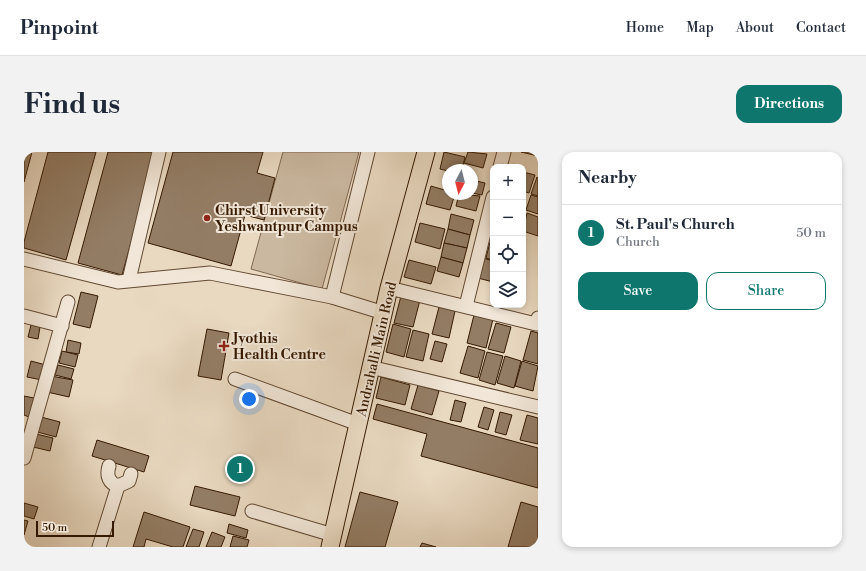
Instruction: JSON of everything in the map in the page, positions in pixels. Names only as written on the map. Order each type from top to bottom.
[{"type":"main road","name":"Andrahalli Main Road","points":[[332,541],[370,367],[426,152]]},
{"type":"street","points":[[129,280],[159,152]]},
{"type":"street","points":[[332,297],[368,152]]},
{"type":"street","points":[[501,164],[504,152]]},
{"type":"street","points":[[466,306],[492,200]]},
{"type":"street","points":[[24,259],[118,282],[210,273],[332,297],[384,313]]},
{"type":"street","points":[[390,288],[537,321]]},
{"type":"street","points":[[24,458],[68,302]]},
{"type":"street","points":[[24,316],[62,326]]},
{"type":"street","points":[[370,367],[538,407]]},
{"type":"street","points":[[235,379],[358,424]]},
{"type":"street","points":[[109,466],[109,479],[112,484],[118,486],[129,481],[131,474]]},
{"type":"street","points":[[98,547],[118,486]]},
{"type":"street","points":[[252,511],[332,541]]},
{"type":"shaded area","points":[[283,152],[359,152],[322,289],[251,269]]},
{"type":"building","points":[[24,152],[32,152],[24,182]]},
{"type":"building","points":[[48,152],[96,152],[66,260],[24,248],[24,242]]},
{"type":"building","points":[[108,152],[156,152],[122,275],[78,263]]},
{"type":"building","points":[[173,152],[263,152],[257,173],[275,178],[264,220],[245,215],[231,266],[148,243]]},
{"type":"building","points":[[444,152],[465,157],[463,164],[442,164],[442,170],[440,169]]},
{"type":"building","points":[[468,152],[487,154],[483,168],[478,167],[478,164],[464,163]]},
{"type":"building","points":[[521,152],[538,152],[538,156]]},
{"type":"building","points":[[526,173],[535,175],[529,193],[526,192]]},
{"type":"building","points":[[537,177],[538,178],[538,196],[531,194]]},
{"type":"building","points":[[478,181],[485,183],[482,195],[478,194]]},
{"type":"building","points":[[431,186],[442,189],[442,200],[453,200],[450,210],[426,204]]},
{"type":"building","points":[[531,195],[538,197],[538,214],[526,210]]},
{"type":"building","points":[[478,196],[480,196],[476,211],[456,206],[458,200],[478,200]]},
{"type":"building","points":[[527,213],[538,217],[538,236],[526,232]]},
{"type":"building","points":[[451,214],[474,220],[470,235],[448,229]]},
{"type":"building","points":[[420,223],[445,229],[440,249],[415,242]]},
{"type":"building","points":[[448,229],[470,235],[467,248],[444,243]]},
{"type":"building","points":[[490,242],[490,259],[486,258]]},
{"type":"building","points":[[444,243],[467,248],[463,263],[441,257]]},
{"type":"building","points":[[441,257],[463,263],[459,277],[437,271]]},
{"type":"building","points":[[483,258],[490,260],[490,281],[478,278]]},
{"type":"building","points":[[409,260],[436,267],[431,284],[404,277]]},
{"type":"building","points":[[81,292],[98,296],[90,328],[73,324]]},
{"type":"building","points":[[401,296],[420,300],[413,327],[394,323]]},
{"type":"building","points":[[439,307],[455,311],[449,338],[432,334]]},
{"type":"building","points":[[474,315],[493,319],[486,348],[467,343]]},
{"type":"building","points":[[496,323],[511,327],[504,353],[488,349]]},
{"type":"building","points":[[393,324],[411,329],[404,357],[386,352]]},
{"type":"building","points":[[31,325],[40,327],[38,339],[28,337]]},
{"type":"building","points":[[207,329],[229,333],[221,380],[198,376]]},
{"type":"building","points":[[413,330],[429,334],[423,361],[406,357]]},
{"type":"building","points":[[531,331],[538,333],[538,364],[523,360]]},
{"type":"building","points":[[68,340],[81,343],[79,354],[66,352]]},
{"type":"building","points":[[435,341],[447,344],[442,362],[430,359]]},
{"type":"building","points":[[468,346],[485,351],[478,378],[460,373]]},
{"type":"building","points":[[62,351],[78,355],[75,367],[59,363]]},
{"type":"building","points":[[487,352],[503,356],[495,385],[479,380]]},
{"type":"building","points":[[505,356],[521,361],[514,388],[497,383]]},
{"type":"building","points":[[31,361],[46,365],[42,380],[27,377]]},
{"type":"building","points":[[522,361],[538,366],[533,391],[515,386]]},
{"type":"building","points":[[58,365],[74,369],[71,379],[55,375]]},
{"type":"building","points":[[51,376],[73,380],[69,397],[47,392]]},
{"type":"building","points":[[381,377],[410,385],[405,405],[376,398]]},
{"type":"building","points":[[418,385],[439,391],[432,415],[411,409]]},
{"type":"building","points":[[24,396],[34,398],[29,417],[24,415]]},
{"type":"building","points":[[455,400],[466,403],[461,422],[450,420]]},
{"type":"building","points":[[377,404],[538,448],[538,488],[421,456],[427,434],[373,419]]},
{"type":"building","points":[[484,407],[494,410],[488,430],[478,427]]},
{"type":"building","points":[[500,412],[512,415],[506,435],[495,432]]},
{"type":"building","points":[[527,415],[538,418],[538,444],[520,440]]},
{"type":"building","points":[[41,417],[60,422],[56,437],[37,432]]},
{"type":"building","points":[[36,434],[53,438],[50,451],[33,447]]},
{"type":"building","points":[[97,440],[149,456],[144,472],[92,456]]},
{"type":"building","points":[[195,486],[240,497],[235,516],[190,505]]},
{"type":"building","points":[[360,492],[398,502],[385,547],[345,547]]},
{"type":"building","points":[[521,502],[538,507],[538,547],[508,547]]},
{"type":"building","points":[[24,503],[38,507],[34,519],[24,516]]},
{"type":"building","points":[[144,512],[190,527],[183,547],[173,547],[146,539],[144,547],[133,547]]},
{"type":"building","points":[[24,520],[28,521],[24,535]]},
{"type":"building","points":[[229,524],[248,530],[246,538],[227,533]]},
{"type":"building","points":[[193,529],[204,532],[199,547],[186,547]]},
{"type":"building","points":[[212,532],[225,537],[221,547],[206,547]]},
{"type":"building","points":[[233,536],[249,540],[247,547],[230,547]]},
{"type":"building","points":[[422,543],[436,547],[420,547]]},
{"type":"place","name":"Chirst University Yeshwantpur Campus","points":[[207,218]]},
{"type":"place","name":"Jyothis Health Centre","points":[[224,346]]},
{"type":"place","name":"St. Paul's Church","points":[[240,469]]}]
